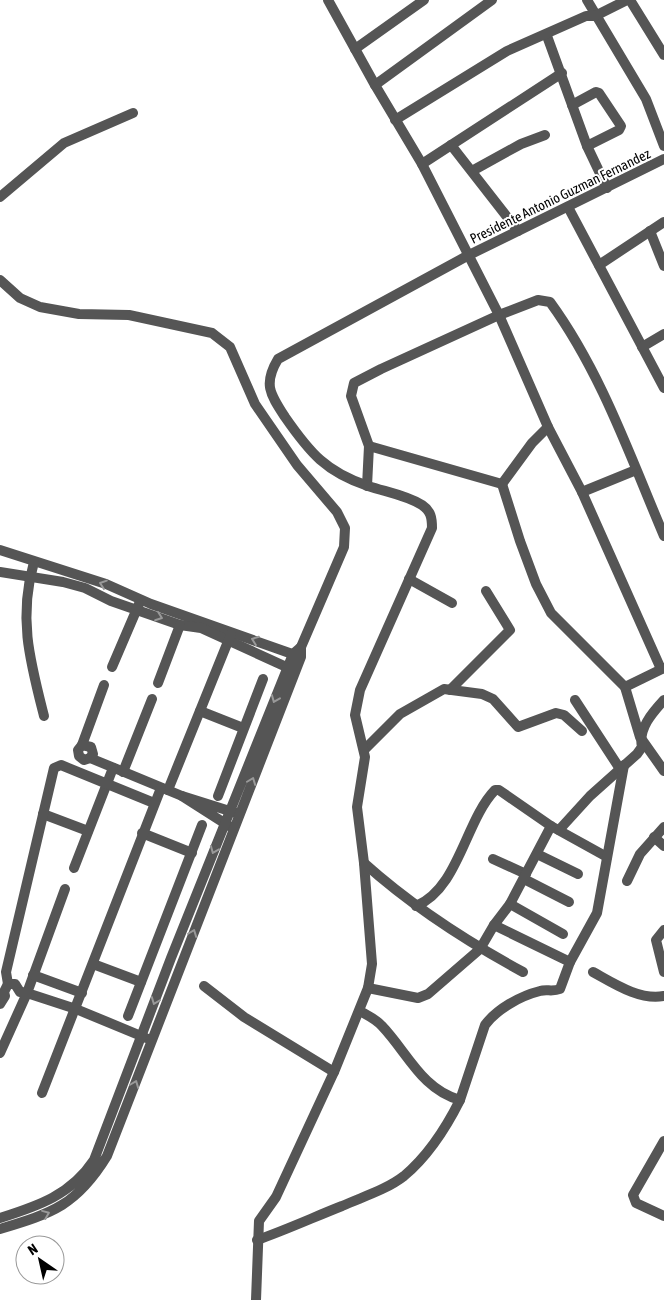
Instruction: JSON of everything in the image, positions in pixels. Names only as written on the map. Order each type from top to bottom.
[{"type":"street","points":[[328,0],[374,85],[422,164],[467,256],[499,315],[548,426],[582,492],[662,668],[625,687]]},
{"type":"street","points":[[355,49],[424,0]]},
{"type":"street","points":[[374,85],[492,0]]},
{"type":"street","points":[[587,0],[646,99],[664,146]]},
{"type":"street","points":[[396,120],[507,51],[534,38],[546,36],[586,16],[596,16],[629,0],[664,55]]},
{"type":"street","points":[[546,36],[562,73],[587,146],[607,188]]},
{"type":"street","points":[[422,164],[562,73]]},
{"type":"street","points":[[572,105],[599,92],[621,126],[619,130],[587,146]]},
{"type":"street","points":[[0,196],[64,143],[133,113]]},
{"type":"street","points":[[472,171],[521,144],[544,135]]},
{"type":"street","points":[[451,145],[518,232]]},
{"type":"street","name":"Presidente Antonio Guzman Fernandez","points":[[409,580],[432,528],[430,512],[423,506],[400,495],[367,486],[323,465],[300,439],[272,398],[268,382],[278,359],[467,256],[664,160]]},
{"type":"street","points":[[568,207],[664,388]]},
{"type":"street","points":[[599,265],[664,222]]},
{"type":"street","points":[[650,230],[664,266]]},
{"type":"street","points":[[0,280],[20,298],[40,307],[80,314],[129,315],[212,332],[230,347],[255,404],[297,465],[337,512],[344,528],[344,547],[298,652],[235,813],[141,1036],[94,1160],[74,1186],[58,1196],[0,1218]]},
{"type":"street","points":[[367,486],[370,446],[351,396],[354,383],[499,315],[538,300],[550,302],[564,321],[606,399],[664,536]]},
{"type":"street","points":[[642,347],[664,334]]},
{"type":"street","points":[[502,484],[532,443],[548,426]]},
{"type":"street","points":[[370,446],[502,484]]},
{"type":"street","points":[[582,492],[636,470]]},
{"type":"street","points":[[368,988],[418,998],[425,996],[443,979],[465,964],[480,949],[494,925],[510,904],[537,854],[555,828],[642,747],[625,687],[551,613],[526,558],[502,484]]},
{"type":"street","points":[[0,550],[106,584],[230,636],[291,670]]},
{"type":"street","points":[[34,562],[27,583],[26,645],[44,716]]},
{"type":"street","points":[[0,572],[30,576],[85,588],[180,625],[200,628],[298,652]]},
{"type":"street","points":[[256,1300],[259,1221],[276,1197],[334,1072],[368,988],[372,964],[364,863],[357,806],[358,792],[364,770],[364,750],[354,715],[356,704],[360,690],[409,580],[452,603]]},
{"type":"street","points":[[450,690],[510,630],[486,591]]},
{"type":"street","points":[[112,667],[141,599]]},
{"type":"street","points":[[158,683],[180,625]]},
{"type":"street","points":[[42,1094],[154,803],[164,789],[200,711],[230,636]]},
{"type":"street","points":[[218,796],[263,679]]},
{"type":"street","points":[[104,685],[82,745],[78,750],[79,756],[84,760],[90,758],[182,796],[235,813]]},
{"type":"street","points":[[364,750],[400,714],[444,689],[482,694],[493,699],[518,727],[556,713],[564,715],[582,731]]},
{"type":"street","points":[[123,772],[152,699]]},
{"type":"street","points":[[257,1240],[292,1228],[367,1196],[404,1176],[443,1131],[460,1100],[485,1025],[490,1018],[509,1005],[538,991],[560,989],[570,962],[597,913],[622,767],[576,700]]},
{"type":"street","points":[[640,737],[649,718],[664,700]]},
{"type":"street","points":[[200,711],[243,728]]},
{"type":"street","points":[[640,737],[664,771]]},
{"type":"street","points":[[23,993],[14,999],[3,1000],[8,984],[6,972],[50,776],[57,766],[61,765],[154,803]]},
{"type":"street","points":[[74,868],[113,768]]},
{"type":"street","points":[[416,906],[428,901],[446,876],[456,861],[481,809],[495,790],[499,790],[555,828],[606,857]]},
{"type":"street","points":[[182,796],[229,826]]},
{"type":"street","points":[[43,814],[88,832]]},
{"type":"street","points":[[128,1016],[202,826]]},
{"type":"street","points":[[0,1229],[58,1209],[81,1191],[95,1176],[106,1156],[151,1041],[229,826]]},
{"type":"street","points":[[627,881],[640,854],[664,827]]},
{"type":"street","points":[[142,833],[192,853]]},
{"type":"street","points":[[654,837],[664,846]]},
{"type":"street","points":[[537,854],[578,874]]},
{"type":"street","points":[[493,859],[569,902]]},
{"type":"street","points":[[364,863],[429,917],[480,949],[524,972]]},
{"type":"street","points":[[0,1053],[23,993],[33,975],[65,889]]},
{"type":"street","points":[[510,904],[563,934]]},
{"type":"street","points":[[494,925],[570,962]]},
{"type":"street","points":[[664,930],[656,940],[664,972]]},
{"type":"street","points":[[93,964],[142,982]]},
{"type":"street","points":[[593,972],[621,988],[651,997],[664,996]]},
{"type":"street","points":[[33,975],[82,993]]},
{"type":"street","points":[[8,984],[15,984],[23,993],[76,1009],[151,1041]]},
{"type":"street","points":[[204,986],[244,1017],[334,1072]]},
{"type":"street","points":[[360,1011],[382,1025],[420,1074],[438,1089],[460,1100]]},
{"type":"street","points":[[664,1141],[633,1195],[636,1202],[664,1216]]}]
